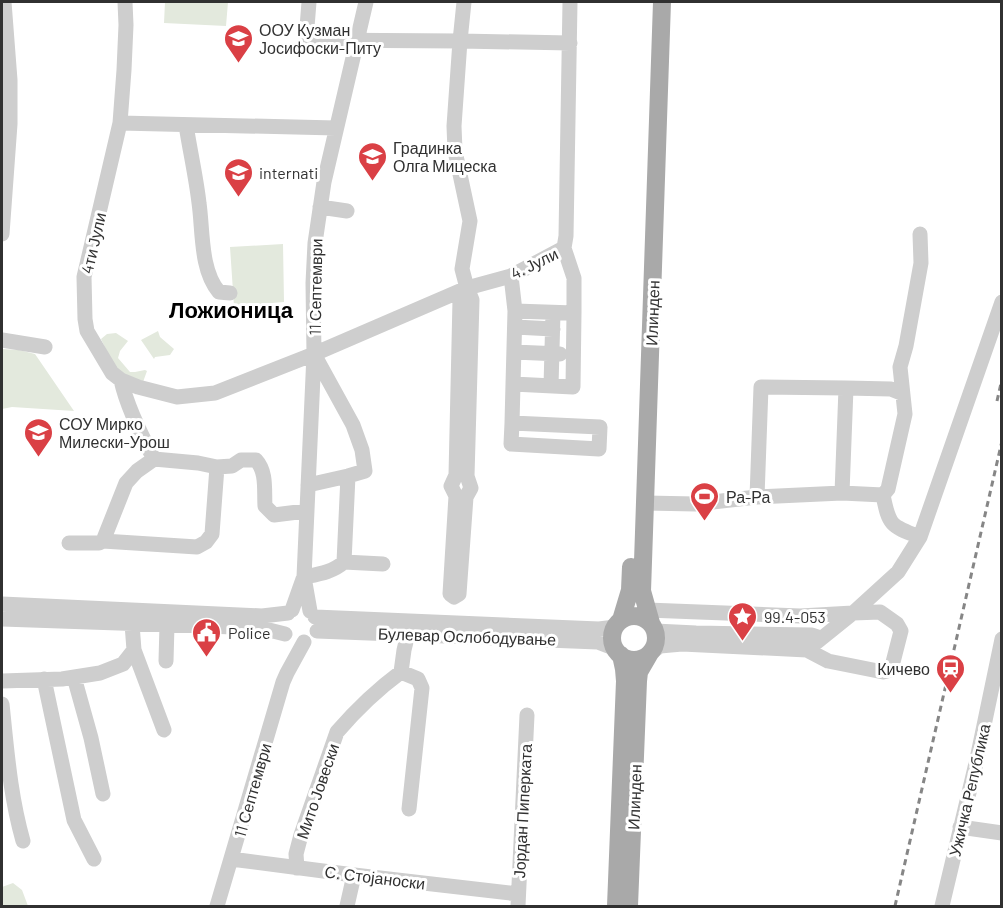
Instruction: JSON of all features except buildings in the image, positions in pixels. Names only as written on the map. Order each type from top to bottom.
[{"type":"main road","name":"Илинден","points":[[616,906],[625,681],[624,669],[612,639],[630,590],[635,502],[651,2]]},
{"type":"main road","name":"Илинден","points":[[629,906],[638,681],[639,672],[655,645],[657,635],[642,591],[662,2]]},
{"type":"main road","points":[[618,624],[633,615],[651,621]]},
{"type":"main road","points":[[618,652],[627,658],[639,659],[650,653]]},
{"type":"street","points":[[2,234],[10,124],[10,80],[4,2]]},
{"type":"street","name":"4ти Јули","points":[[125,2],[126,25],[120,123],[84,277],[87,331],[112,373],[138,387],[177,397],[214,393],[314,354]]},
{"type":"street","points":[[309,2],[306,40],[570,43],[570,2]]},
{"type":"street","name":"11 Септември","points":[[314,620],[304,577],[314,354],[315,243],[324,182],[366,2]]},
{"type":"street","points":[[464,2],[454,126],[455,151],[470,221],[462,269],[472,300],[466,476],[471,488],[466,497],[459,594],[454,597],[450,594],[456,496],[451,486],[456,475],[460,300],[467,288]]},
{"type":"street","name":"4. Јули","points":[[314,354],[467,288],[511,276],[564,248],[570,43]]},
{"type":"street","points":[[120,123],[336,128]]},
{"type":"street","points":[[186,125],[199,201],[204,253],[215,287],[219,292],[230,293]]},
{"type":"street","points":[[320,207],[347,211]]},
{"type":"street","points":[[883,495],[888,489],[904,414],[900,367],[921,263],[920,234]]},
{"type":"street","points":[[513,384],[573,387],[574,278],[564,248]]},
{"type":"street","points":[[511,276],[515,311],[511,444],[599,449],[600,427],[512,423]]},
{"type":"street","points":[[807,650],[853,613],[898,572],[920,537],[1002,302]]},
{"type":"street","points":[[515,311],[574,313]]},
{"type":"street","points":[[551,386],[553,313]]},
{"type":"street","points":[[515,327],[553,329]]},
{"type":"street","points":[[536,353],[537,329]]},
{"type":"street","points":[[2,340],[45,348]]},
{"type":"street","points":[[514,352],[572,354]]},
{"type":"street","points":[[308,485],[365,471],[362,450],[353,425],[314,354]]},
{"type":"street","points":[[122,380],[123,390],[154,459]]},
{"type":"street","points":[[757,497],[761,387],[891,389],[902,393]]},
{"type":"street","points":[[842,493],[846,388]]},
{"type":"street","points":[[103,541],[126,483],[137,471],[154,459],[217,466],[232,466],[241,460],[256,460],[264,476],[265,506],[274,515],[306,511]]},
{"type":"street","points":[[69,543],[103,541],[197,547],[207,542],[212,534],[217,466]]},
{"type":"street","points":[[344,562],[348,476]]},
{"type":"street","points":[[646,503],[695,504],[757,497],[842,493],[883,495]]},
{"type":"street","points":[[883,495],[891,523],[920,537]]},
{"type":"street","points":[[304,577],[324,573],[344,562],[383,564]]},
{"type":"street","name":"11 Септември","points":[[290,612],[304,577]]},
{"type":"street","points":[[2,604],[262,616],[301,608],[314,620],[313,637],[299,642],[261,628],[2,619]]},
{"type":"street","points":[[287,636],[283,623],[290,612]]},
{"type":"street","points":[[650,653],[660,646],[682,644],[807,650],[828,661],[883,672],[891,669],[901,631],[897,624],[880,612],[651,621]]},
{"type":"street","name":"Булевар Ослободување","points":[[314,620],[599,629],[618,624]]},
{"type":"street","name":"Булевар Ослободување","points":[[314,620],[408,634],[598,642],[618,652]]},
{"type":"street","points":[[651,621],[696,633],[812,635],[820,639]]},
{"type":"street","points":[[132,624],[134,650],[164,730]]},
{"type":"street","points":[[166,661],[167,625]]},
{"type":"street","points":[[408,634],[401,672],[418,679],[422,688],[409,809]]},
{"type":"street","name":"11 Септември","points":[[287,636],[287,672]]},
{"type":"street","name":"Ужичка Република","points":[[942,906],[977,759],[1002,639]]},
{"type":"street","name":"11 Септември","points":[[217,906],[287,672],[304,642]]},
{"type":"street","points":[[2,681],[74,677],[100,673],[123,664],[134,650]]},
{"type":"street","name":"Мито Јовески","points":[[297,868],[296,854],[301,835],[337,732],[380,689],[401,672]]},
{"type":"street","points":[[74,677],[91,738],[103,794]]},
{"type":"street","points":[[44,679],[74,819],[93,859]]},
{"type":"street","points":[[2,704],[15,814],[23,841]]},
{"type":"street","name":"Јордан Пиперката","points":[[518,900],[527,715]]},
{"type":"street","points":[[960,827],[1002,833]]},
{"type":"street","name":"С. Стојаноски","points":[[231,859],[518,900]]},
{"type":"street","points":[[347,906],[354,875]]},
{"type":"shaded area","points":[[165,2],[228,2],[226,26],[164,23]]},
{"type":"shaded area","points":[[283,244],[284,302],[234,306],[230,247]]},
{"type":"shaded area","points":[[158,331],[160,337],[174,349],[170,355],[154,359],[141,340]]},
{"type":"shaded area","points":[[116,333],[128,341],[120,351],[118,358],[130,372],[147,371],[143,382],[116,370],[101,339],[107,334]]},
{"type":"shaded area","points":[[2,349],[35,354],[74,411],[12,407],[2,409]]},
{"type":"shaded area","points":[[13,883],[22,890],[28,906],[2,906],[2,887]]},
{"type":"railway","points":[[997,401],[1002,379]]},
{"type":"railway","points":[[895,906],[1002,441]]},
{"type":"place","name":"ООУ Кузман Јосифоски-Питу","points":[[238,64]]},
{"type":"place","name":"Градинка Олга Мицеска","points":[[372,182]]},
{"type":"place","name":"internati","points":[[238,198]]},
{"type":"place","name":"СОУ Мирко Милески-Урош","points":[[38,458]]},
{"type":"place","name":"Ра-Ра","points":[[705,522]]},
{"type":"place","name":"99.4-053","points":[[743,642]]},
{"type":"place","name":"Police","points":[[207,658]]},
{"type":"place","name":"Кичево","points":[[951,694]]},
{"type":"district","name":"Ложионица","points":[[231,309]]}]
